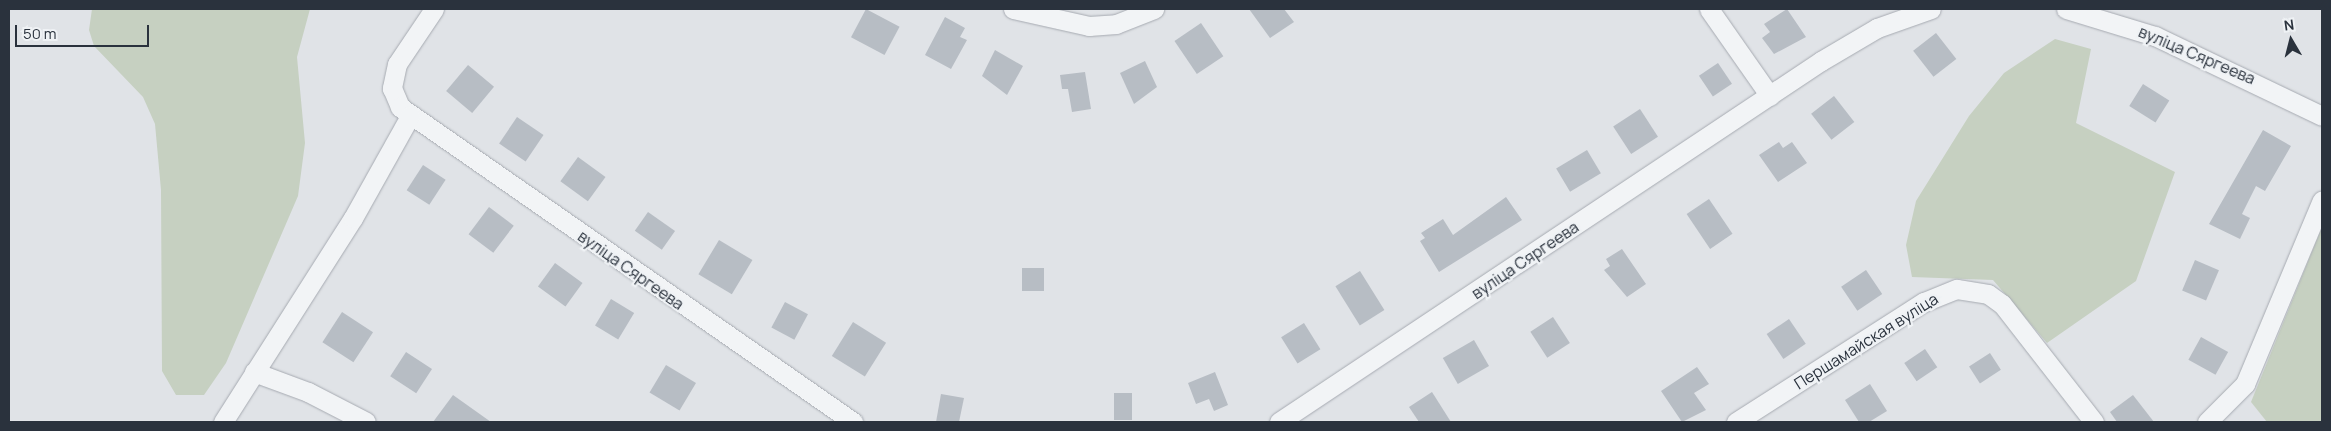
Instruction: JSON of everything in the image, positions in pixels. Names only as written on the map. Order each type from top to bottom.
[{"type":"street","name":"вуліца Сяргеева","points":[[434,9],[402,52],[393,78],[394,97],[410,116],[853,422]]},
{"type":"street","points":[[1013,9],[1089,26],[1116,24],[1154,9]]},
{"type":"street","points":[[1709,9],[1770,96]]},
{"type":"street","name":"вуліца Сяргеева","points":[[1279,422],[1850,43],[1931,9]]},
{"type":"street","name":"вуліца Сяргеева","points":[[2066,9],[2155,36],[2322,116]]},
{"type":"street","points":[[223,422],[353,218],[410,116]]},
{"type":"street","points":[[2207,422],[2245,384],[2322,200]]},
{"type":"street","name":"Першамайская вуліца","points":[[1736,422],[1924,302],[1957,289],[1988,294],[2002,304],[2094,422]]},
{"type":"street","points":[[254,372],[308,392],[366,422]]},
{"type":"green space","points":[[92,9],[310,9],[297,57],[305,143],[298,196],[226,363],[204,395],[176,395],[162,371],[161,190],[155,124],[143,97],[94,46],[89,30]]},
{"type":"green space","points":[[2055,39],[2091,49],[2076,123],[2175,172],[2136,281],[2047,343],[1993,280],[1912,277],[1906,245],[1916,201],[1969,116],[2004,73]]},
{"type":"green space","points":[[2322,227],[2322,422],[2267,422],[2251,402]]},
{"type":"building","points":[[866,9],[900,27],[885,55],[851,37]]},
{"type":"building","points":[[1249,9],[1284,9],[1294,22],[1270,38]]},
{"type":"building","points":[[1787,9],[1806,37],[1774,54],[1762,38],[1770,32],[1764,24]]},
{"type":"building","points":[[945,17],[965,28],[960,37],[967,40],[951,69],[925,55]]},
{"type":"building","points":[[1201,23],[1223,56],[1197,74],[1174,41]]},
{"type":"building","points":[[1936,33],[1956,59],[1933,77],[1913,51]]},
{"type":"building","points":[[995,50],[1023,66],[1007,95],[982,76]]},
{"type":"building","points":[[1145,61],[1157,87],[1134,104],[1120,73]]},
{"type":"building","points":[[1718,63],[1732,84],[1713,97],[1699,76]]},
{"type":"building","points":[[468,65],[494,87],[472,113],[446,91]]},
{"type":"building","points":[[1085,72],[1091,109],[1072,112],[1068,89],[1062,89],[1060,75]]},
{"type":"building","points":[[2143,84],[2169,100],[2156,122],[2129,106]]},
{"type":"building","points":[[1834,96],[1854,122],[1831,140],[1811,114]]},
{"type":"building","points":[[1640,109],[1658,137],[1631,154],[1613,126]]},
{"type":"building","points":[[517,117],[544,135],[526,161],[499,144]]},
{"type":"building","points":[[2263,130],[2291,146],[2265,191],[2256,186],[2242,214],[2250,218],[2240,239],[2209,224]]},
{"type":"building","points":[[1779,142],[1783,148],[1792,142],[1807,163],[1778,182],[1759,155]]},
{"type":"building","points":[[1587,150],[1601,173],[1570,192],[1556,169]]},
{"type":"building","points":[[578,157],[606,177],[588,201],[560,181]]},
{"type":"building","points":[[423,165],[446,180],[429,205],[407,190]]},
{"type":"building","points":[[1506,197],[1522,220],[1439,272],[1420,241],[1425,238],[1421,233],[1443,219],[1453,235]]},
{"type":"building","points":[[1709,199],[1732,234],[1710,249],[1687,214]]},
{"type":"building","points":[[489,207],[514,226],[493,253],[469,234]]},
{"type":"building","points":[[648,212],[675,231],[662,250],[635,231]]},
{"type":"building","points":[[719,240],[752,260],[732,294],[698,274]]},
{"type":"building","points":[[1622,249],[1646,284],[1627,297],[1604,270],[1610,266],[1606,259]]},
{"type":"building","points":[[2195,260],[2219,270],[2206,301],[2182,290]]},
{"type":"building","points":[[555,263],[583,283],[565,306],[538,286]]},
{"type":"building","points":[[1022,268],[1044,268],[1044,291],[1022,291]]},
{"type":"building","points":[[1866,270],[1882,294],[1857,311],[1841,287]]},
{"type":"building","points":[[1360,271],[1384,310],[1360,325],[1335,286]]},
{"type":"building","points":[[611,299],[634,313],[618,339],[595,326]]},
{"type":"building","points":[[785,302],[808,314],[794,340],[771,328]]},
{"type":"building","points":[[342,312],[373,332],[353,362],[322,342]]},
{"type":"building","points":[[1553,317],[1570,343],[1547,358],[1530,332]]},
{"type":"building","points":[[1789,319],[1806,344],[1783,359],[1767,334]]},
{"type":"building","points":[[853,322],[886,343],[865,377],[832,356]]},
{"type":"building","points":[[1304,323],[1320,349],[1298,364],[1281,337]]},
{"type":"building","points":[[2201,337],[2228,352],[2216,375],[2188,360]]},
{"type":"building","points":[[1474,340],[1489,366],[1458,384],[1443,358]]},
{"type":"building","points":[[1925,349],[1937,367],[1917,381],[1904,363]]},
{"type":"building","points":[[406,352],[432,369],[416,393],[390,376]]},
{"type":"building","points":[[1990,353],[2001,370],[1980,383],[1969,367]]},
{"type":"building","points":[[666,365],[696,383],[680,410],[650,392]]},
{"type":"building","points":[[1697,367],[1709,384],[1694,393],[1706,410],[1682,422],[1661,391]]},
{"type":"building","points":[[1215,372],[1228,405],[1214,411],[1209,399],[1196,404],[1188,383]]},
{"type":"building","points":[[1870,384],[1887,411],[1869,422],[1859,422],[1845,400]]},
{"type":"building","points":[[1432,392],[1451,422],[1419,422],[1409,407]]},
{"type":"building","points":[[1114,393],[1132,393],[1132,420],[1114,420]]},
{"type":"building","points":[[941,394],[964,398],[959,422],[936,422]]},
{"type":"building","points":[[453,395],[491,422],[433,422]]},
{"type":"building","points":[[2133,395],[2154,422],[2117,422],[2110,412]]}]
